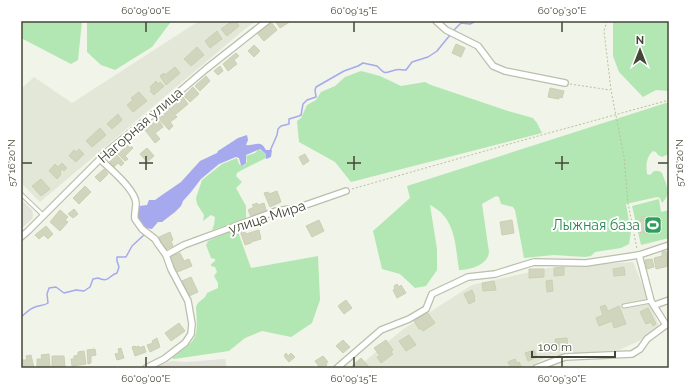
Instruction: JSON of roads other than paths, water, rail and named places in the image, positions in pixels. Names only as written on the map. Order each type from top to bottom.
[{"type":"street","name":"Нагорная улица","points":[[21,237],[118,142],[267,21]]},
{"type":"street","points":[[436,21],[446,30],[478,46],[489,62],[498,68],[565,83]]},
{"type":"street","points":[[100,159],[122,181],[132,194],[136,204],[134,216],[138,224],[155,239],[166,255],[171,269],[188,301],[190,308],[192,330],[189,338],[178,349],[164,359],[146,368]]},
{"type":"street","name":"улица Мира","points":[[166,255],[184,246],[276,211],[297,208],[346,191]]},
{"type":"street","points":[[338,368],[381,330],[410,320],[426,309],[432,294],[468,277],[495,274],[534,262],[586,262],[638,255],[669,245]]},
{"type":"street","points":[[536,368],[564,357],[632,354],[640,349],[647,339],[668,326],[653,303],[638,255]]},
{"type":"street","points":[[653,303],[669,300]]},
{"type":"lane","points":[[21,194],[43,215]]},
{"type":"lane","points":[[624,306],[653,303]]},
{"type":"water","points":[[247,135],[248,140],[246,145],[260,144],[266,150],[272,150],[271,157],[266,159],[266,154],[260,149],[246,155],[246,163],[242,166],[239,158],[236,157],[219,164],[201,179],[175,212],[162,222],[158,222],[152,229],[144,228],[139,220],[139,206],[147,205],[149,200],[155,200],[181,182],[200,161],[217,153],[238,138]]},
{"type":"waterway","points":[[454,30],[461,23],[470,24],[476,21]]},
{"type":"waterway","points":[[270,151],[278,129],[281,126],[289,124],[289,119],[301,115],[303,104],[307,100],[316,97],[316,87],[344,71],[363,63],[377,66],[385,72],[406,70],[412,62],[428,57],[437,51],[450,35]]},
{"type":"waterway","points":[[21,317],[29,310],[48,303],[47,294],[49,288],[56,287],[64,293],[76,290],[84,291],[90,287],[93,279],[98,278],[104,280],[117,273],[119,267],[117,257],[126,257],[132,246],[145,234]]},
{"type":"place","name":"Лыжная база","points":[[653,225]]}]
